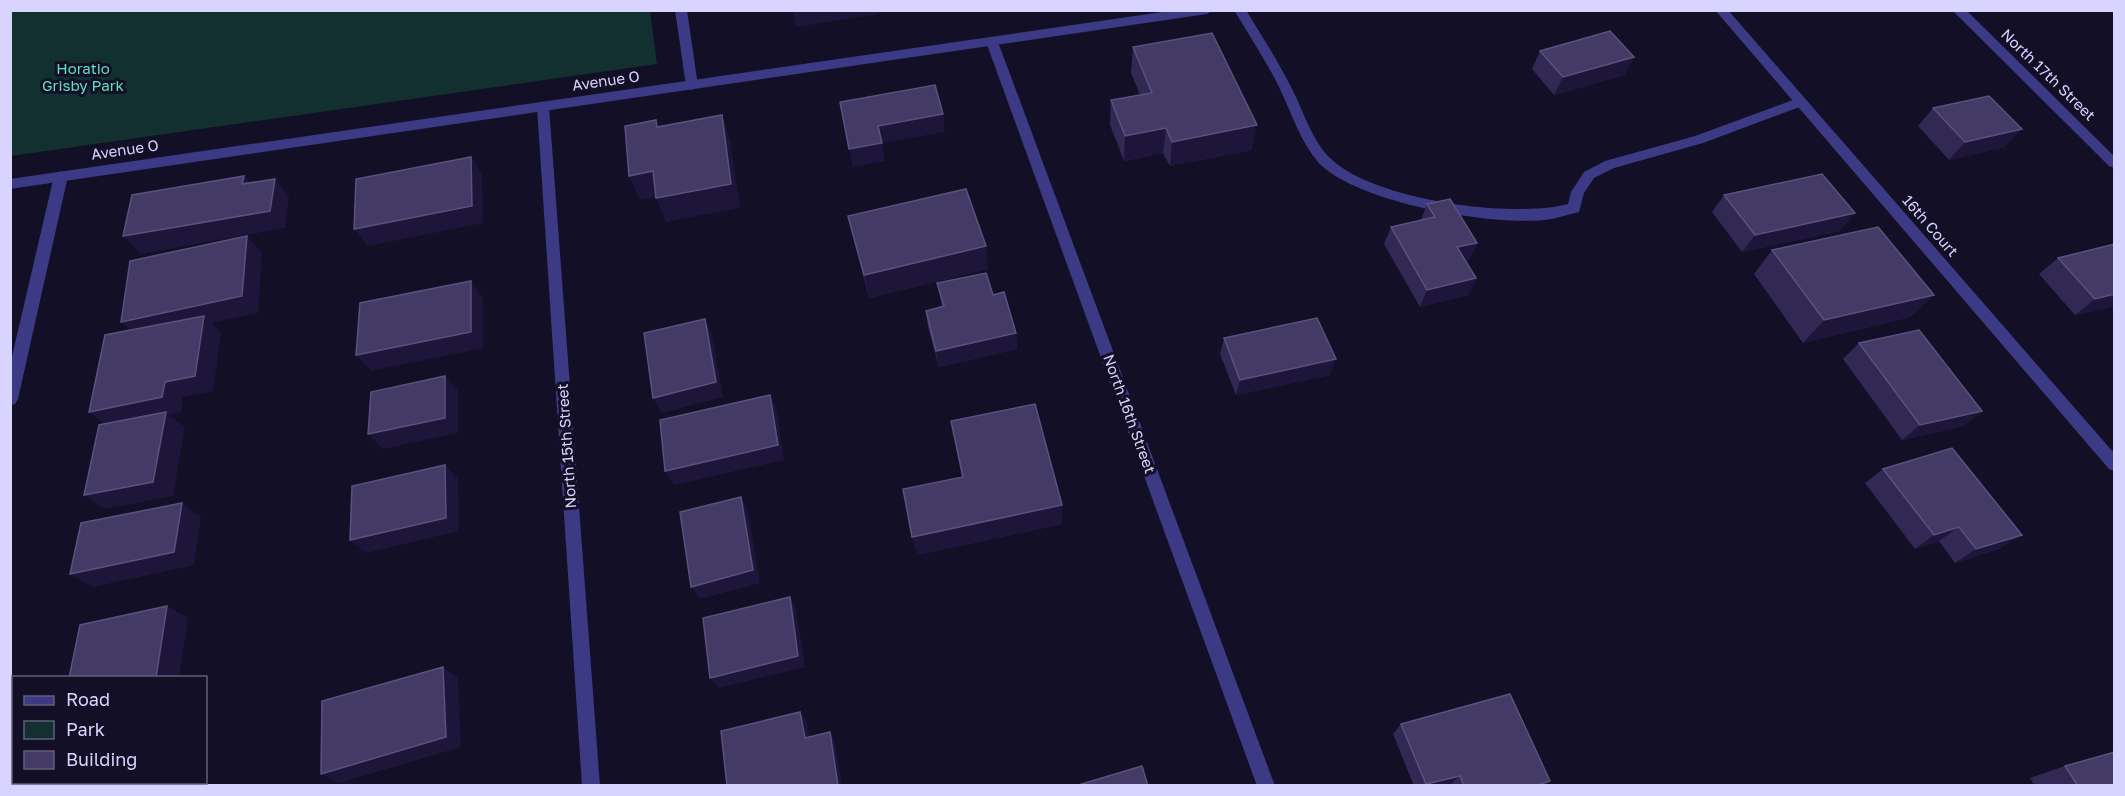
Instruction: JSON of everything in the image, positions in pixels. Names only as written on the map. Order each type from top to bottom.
[{"type":"street","points":[[681,10],[692,86]]},
{"type":"street","name":"Avenue O","points":[[10,184],[1207,10]]},
{"type":"street","points":[[1240,10],[1283,81],[1316,146],[1332,167],[1392,194],[1434,206],[1537,217],[1560,214],[1574,208],[1578,192],[1589,175],[1610,164],[1698,140],[1801,102]]},
{"type":"street","name":"16th Court","points":[[1721,10],[2115,464]]},
{"type":"street","name":"North 17th Street","points":[[1958,10],[2115,164]]},
{"type":"street","name":"North 16th Street","points":[[992,42],[1266,786]]},
{"type":"street","name":"North 15th Street","points":[[543,107],[591,786]]},
{"type":"street","points":[[10,399],[61,176]]},
{"type":"green space","name":"Horatio Grisby Park","points":[[10,11],[650,11],[657,64],[11,156]]},
{"type":"building","points":[[1610,31],[1634,57],[1563,77],[1540,51]]},
{"type":"building","points":[[1212,33],[1257,125],[1172,142],[1166,128],[1125,136],[1111,100],[1152,93],[1133,47]]},
{"type":"building","points":[[935,85],[943,114],[878,126],[882,143],[849,149],[840,102]]},
{"type":"building","points":[[1989,96],[2022,129],[1965,142],[1933,108]]},
{"type":"building","points":[[722,115],[731,184],[656,198],[653,171],[629,176],[625,126],[656,120],[657,127]]},
{"type":"building","points":[[471,157],[472,206],[354,229],[356,179]]},
{"type":"building","points":[[1822,174],[1855,213],[1755,235],[1724,195]]},
{"type":"building","points":[[244,176],[242,184],[275,179],[270,211],[123,236],[132,195]]},
{"type":"building","points":[[966,189],[986,246],[864,275],[848,216]]},
{"type":"building","points":[[1450,199],[1477,243],[1457,247],[1476,278],[1427,290],[1391,227],[1435,217],[1427,204]]},
{"type":"building","points":[[1878,227],[1934,295],[1824,320],[1772,250]]},
{"type":"building","points":[[247,236],[242,296],[121,322],[130,261]]},
{"type":"building","points":[[2115,244],[2115,294],[2095,299],[2058,258]]},
{"type":"building","points":[[986,273],[993,295],[1004,292],[1016,333],[936,351],[926,311],[944,306],[937,283]]},
{"type":"building","points":[[471,281],[471,332],[356,355],[360,303]]},
{"type":"building","points":[[204,316],[195,376],[165,382],[162,397],[89,412],[105,335]]},
{"type":"building","points":[[1317,318],[1336,359],[1240,380],[1224,338]]},
{"type":"building","points":[[705,319],[716,382],[653,398],[644,333]]},
{"type":"building","points":[[1919,330],[1982,411],[1920,425],[1859,343]]},
{"type":"building","points":[[445,376],[445,418],[368,434],[371,392]]},
{"type":"building","points":[[770,395],[778,445],[665,471],[660,420]]},
{"type":"building","points":[[1035,404],[1062,505],[912,537],[903,489],[963,477],[951,421]]},
{"type":"building","points":[[166,412],[153,482],[84,495],[99,425]]},
{"type":"building","points":[[1952,448],[2022,535],[1976,549],[1959,527],[1934,535],[1883,469]]},
{"type":"building","points":[[445,465],[446,518],[350,540],[352,486]]},
{"type":"building","points":[[741,497],[753,570],[691,587],[680,512]]},
{"type":"building","points":[[182,503],[174,552],[70,574],[81,523]]},
{"type":"building","points":[[790,597],[798,656],[710,678],[703,618]]},
{"type":"building","points":[[167,606],[156,676],[69,676],[80,625]]},
{"type":"building","points":[[443,667],[446,737],[321,774],[322,701]]},
{"type":"building","points":[[1510,694],[1550,781],[1534,786],[1464,786],[1460,776],[1426,784],[1401,724]]},
{"type":"building","points":[[800,712],[805,738],[830,732],[838,786],[727,786],[721,731]]},
{"type":"building","points":[[2115,752],[2115,786],[2078,786],[2065,766]]},
{"type":"building","points":[[1142,766],[1148,786],[1075,786]]},
{"type":"building","points":[[26,784],[132,784],[132,786],[26,786]]}]
